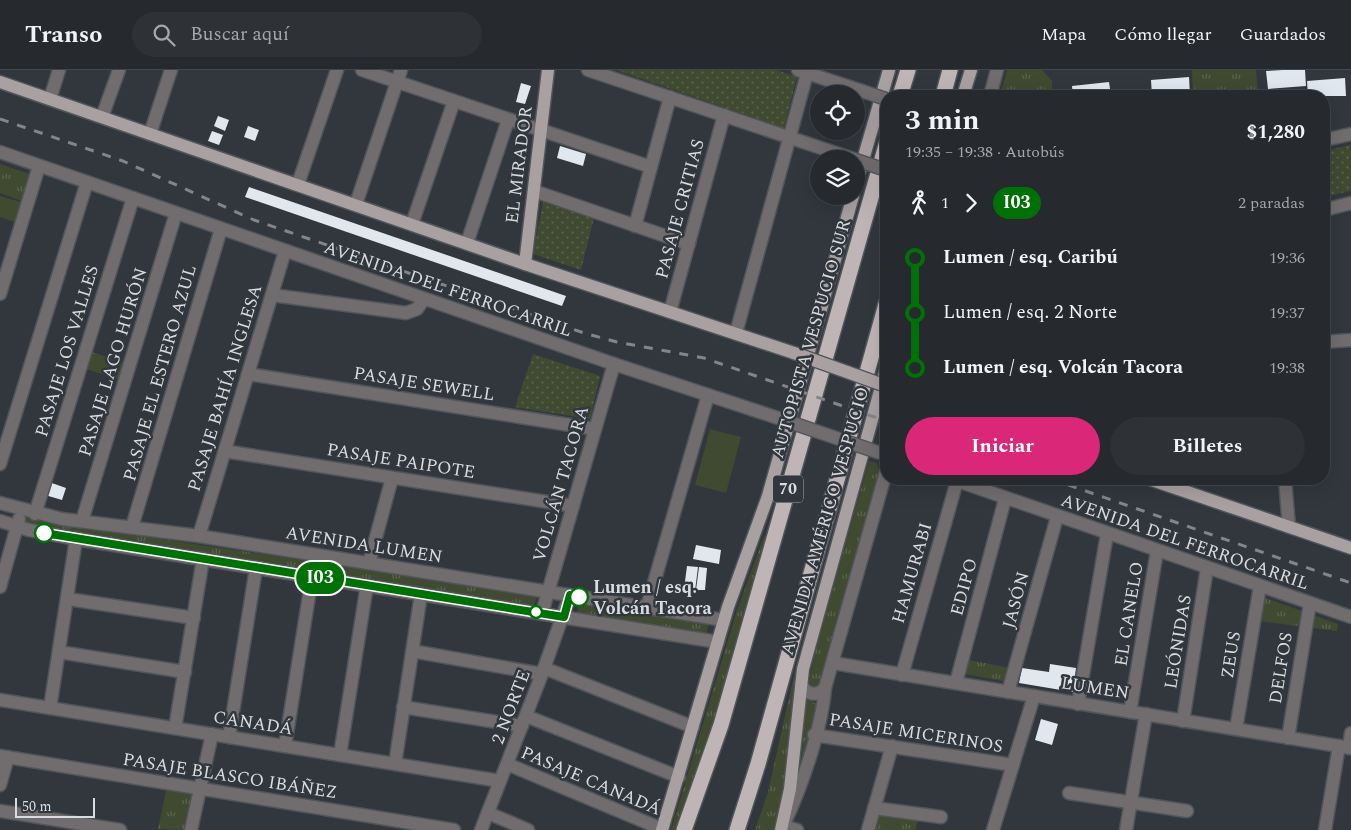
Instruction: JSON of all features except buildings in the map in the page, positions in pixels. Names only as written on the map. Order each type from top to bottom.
[{"type":"highway","points":[[902,90],[908,70]]},
{"type":"highway","points":[[945,90],[950,70]]},
{"type":"highway","name":"AUTOPISTA VESPUCIO SUR","points":[[684,830],[721,725],[880,166]]},
{"type":"highway","points":[[737,830],[758,764],[880,326]]},
{"type":"main road","name":"EL MIRADOR","points":[[525,264],[548,70]]},
{"type":"main road","points":[[883,90],[889,70]]},
{"type":"main road","points":[[965,90],[970,70]]},
{"type":"main road","points":[[0,82],[525,264],[736,333],[880,384]]},
{"type":"main road","points":[[865,153],[880,101]]},
{"type":"main road","points":[[662,830],[724,620],[766,503],[850,205]]},
{"type":"main road","name":"AVENIDA AMÉRICO VESPUCIO","points":[[782,828],[793,763],[801,684],[811,636],[880,390]]},
{"type":"main road","points":[[1167,485],[1351,548]]},
{"type":"street","points":[[50,99],[59,70]]},
{"type":"street","points":[[102,117],[119,70]]},
{"type":"street","points":[[150,134],[171,70]]},
{"type":"street","points":[[298,184],[337,70]]},
{"type":"street","points":[[362,70],[399,76],[454,101],[651,168]]},
{"type":"street","points":[[588,70],[828,150]]},
{"type":"street","points":[[992,90],[997,70]]},
{"type":"street","points":[[736,333],[789,137],[804,71],[880,97]]},
{"type":"street","points":[[356,204],[399,76]]},
{"type":"street","points":[[635,226],[670,98]]},
{"type":"street","points":[[412,224],[454,101]]},
{"type":"street","name":"PASAJE CRITIAS","points":[[670,312],[724,116]]},
{"type":"street","points":[[467,243],[508,120]]},
{"type":"street","points":[[1330,139],[1351,134]]},
{"type":"street","name":"AVENIDA DEL FERROCARRIL","points":[[0,152],[614,364],[880,453]]},
{"type":"street","points":[[865,163],[880,168]]},
{"type":"street","points":[[0,294],[39,166]]},
{"type":"street","points":[[0,464],[87,182]]},
{"type":"street","points":[[534,191],[688,244]]},
{"type":"street","name":"PASAJE LOS VALLES","points":[[35,514],[133,198]]},
{"type":"street","points":[[1330,208],[1351,203]]},
{"type":"street","name":"PASAJE LAGO HURÓN","points":[[82,522],[176,213]]},
{"type":"street","name":"PASAJE EL ESTERO AZUL","points":[[132,527],[221,228]]},
{"type":"street","name":"PASAJE BAHÍA INGLESA","points":[[199,536],[286,251]]},
{"type":"street","points":[[272,296],[406,313],[417,309],[424,298]]},
{"type":"street","points":[[1330,342],[1351,340]]},
{"type":"street","name":"VOLCÁN TACORA","points":[[542,613],[614,364]]},
{"type":"street","name":"PASAJE SEWELL","points":[[248,374],[595,429]]},
{"type":"street","points":[[647,607],[708,396]]},
{"type":"street","name":"PASAJE PAIPOTE","points":[[224,451],[573,506]]},
{"type":"street","points":[[369,563],[392,478]]},
{"type":"street","points":[[797,830],[782,828],[800,787],[823,707],[825,688],[882,485]]},
{"type":"street","name":"HAMURABI","points":[[902,674],[953,485]]},
{"type":"street","name":"AVENIDA DEL FERROCARRIL","points":[[967,485],[1351,617]]},
{"type":"street","points":[[1286,485],[1289,526]]},
{"type":"street","name":"EDIPO","points":[[956,683],[1005,499]]},
{"type":"street","name":"AVENIDA LUMEN","points":[[0,503],[35,514],[82,522],[199,536],[724,620]]},
{"type":"street","points":[[0,587],[22,510]]},
{"type":"street","name":"JASÓN","points":[[1008,692],[1057,517]]},
{"type":"street","points":[[0,521],[76,539],[718,642]]},
{"type":"street","points":[[1078,704],[1107,534]]},
{"type":"street","points":[[50,708],[76,539]]},
{"type":"street","name":"EL CANELO","points":[[1130,712],[1157,551]]},
{"type":"street","points":[[175,728],[203,559]]},
{"type":"street","points":[[229,737],[256,568]]},
{"type":"street","name":"LEÓNIDAS","points":[[1183,721],[1208,568]]},
{"type":"street","points":[[285,746],[312,576]]},
{"type":"street","points":[[340,755],[367,585]]},
{"type":"street","name":"ZEUS","points":[[1236,729],[1260,586]]},
{"type":"street","points":[[394,764],[421,594]]},
{"type":"street","name":"2 NORTE","points":[[481,830],[564,617],[570,595]]},
{"type":"street","points":[[68,599],[194,618]]},
{"type":"street","name":"DELFOS","points":[[1288,738],[1310,603]]},
{"type":"street","points":[[412,651],[543,671],[693,727]]},
{"type":"street","points":[[59,652],[185,672]]},
{"type":"street","name":"LUMEN","points":[[833,663],[1346,748]]},
{"type":"street","points":[[801,684],[804,691],[812,694],[819,693],[825,688]]},
{"type":"street","points":[[993,830],[1034,696]]},
{"type":"street","name":"CANADÁ","points":[[0,700],[500,781]]},
{"type":"street","points":[[403,707],[524,721],[679,777]]},
{"type":"street","points":[[1126,830],[1146,714]]},
{"type":"street","points":[[1325,830],[1351,733]]},
{"type":"street","points":[[191,830],[212,734]]},
{"type":"street","name":"PASAJE MICERINOS","points":[[814,735],[1013,765]]},
{"type":"street","points":[[868,830],[892,746]]},
{"type":"street","points":[[0,785],[4,756]]},
{"type":"street","name":"PASAJE BLASCO IBÁÑEZ","points":[[4,756],[454,830]]},
{"type":"street","name":"PASAJE CANADÁ","points":[[507,764],[662,830]]},
{"type":"street","points":[[1068,793],[1187,811]]},
{"type":"street","points":[[874,808],[941,816]]},
{"type":"street","points":[[0,811],[120,830]]},
{"type":"street","points":[[488,813],[528,830]]},
{"type":"green space","points":[[616,70],[776,70],[797,77],[784,128]]},
{"type":"green space","points":[[1007,70],[1042,70],[1052,81],[1052,90],[1002,90]]},
{"type":"green space","points":[[1192,70],[1256,70],[1258,90],[1193,90]]},
{"type":"green space","points":[[1351,145],[1351,191],[1330,196],[1330,150]]},
{"type":"green space","points":[[0,164],[32,175],[25,202],[0,193]]},
{"type":"green space","points":[[0,196],[21,202],[15,222],[0,217]]},
{"type":"green space","points":[[543,202],[594,218],[581,270],[533,254]]},
{"type":"green space","points":[[92,352],[126,363],[121,380],[86,369]]},
{"type":"green space","points":[[533,354],[600,376],[590,419],[515,407]]},
{"type":"green space","points":[[710,429],[741,437],[726,493],[695,485]]},
{"type":"green space","points":[[869,461],[877,463],[880,474],[818,688],[813,689],[808,685],[815,653]]},
{"type":"green space","points":[[25,517],[79,527],[538,595],[534,605],[64,531],[23,523]]},
{"type":"green space","points":[[764,536],[768,537],[724,700],[678,830],[671,830],[737,610]]},
{"type":"green space","points":[[1263,597],[1338,624],[1337,631],[1259,621]]},
{"type":"green space","points":[[579,603],[709,623],[706,634],[578,612]]},
{"type":"green space","points":[[964,659],[1010,668],[1007,682],[961,673]]},
{"type":"green space","points":[[795,671],[788,769],[776,830],[755,830],[768,792]]},
{"type":"green space","points":[[806,700],[818,704],[801,764]]},
{"type":"green space","points":[[167,786],[195,791],[187,830],[158,829]]},
{"type":"green space","points":[[877,814],[918,821],[915,830],[873,830]]},
{"type":"railway","points":[[0,119],[123,161],[254,220],[584,333],[617,342],[704,358],[880,419]]},
{"type":"railway","points":[[1068,485],[1351,583]]},
{"type":"bus line","name":"I03","points":[[44,533],[564,617],[570,595],[579,597]]},
{"type":"place","name":"Lumen / esq. Volcán Tacora","points":[[579,597]]}]
